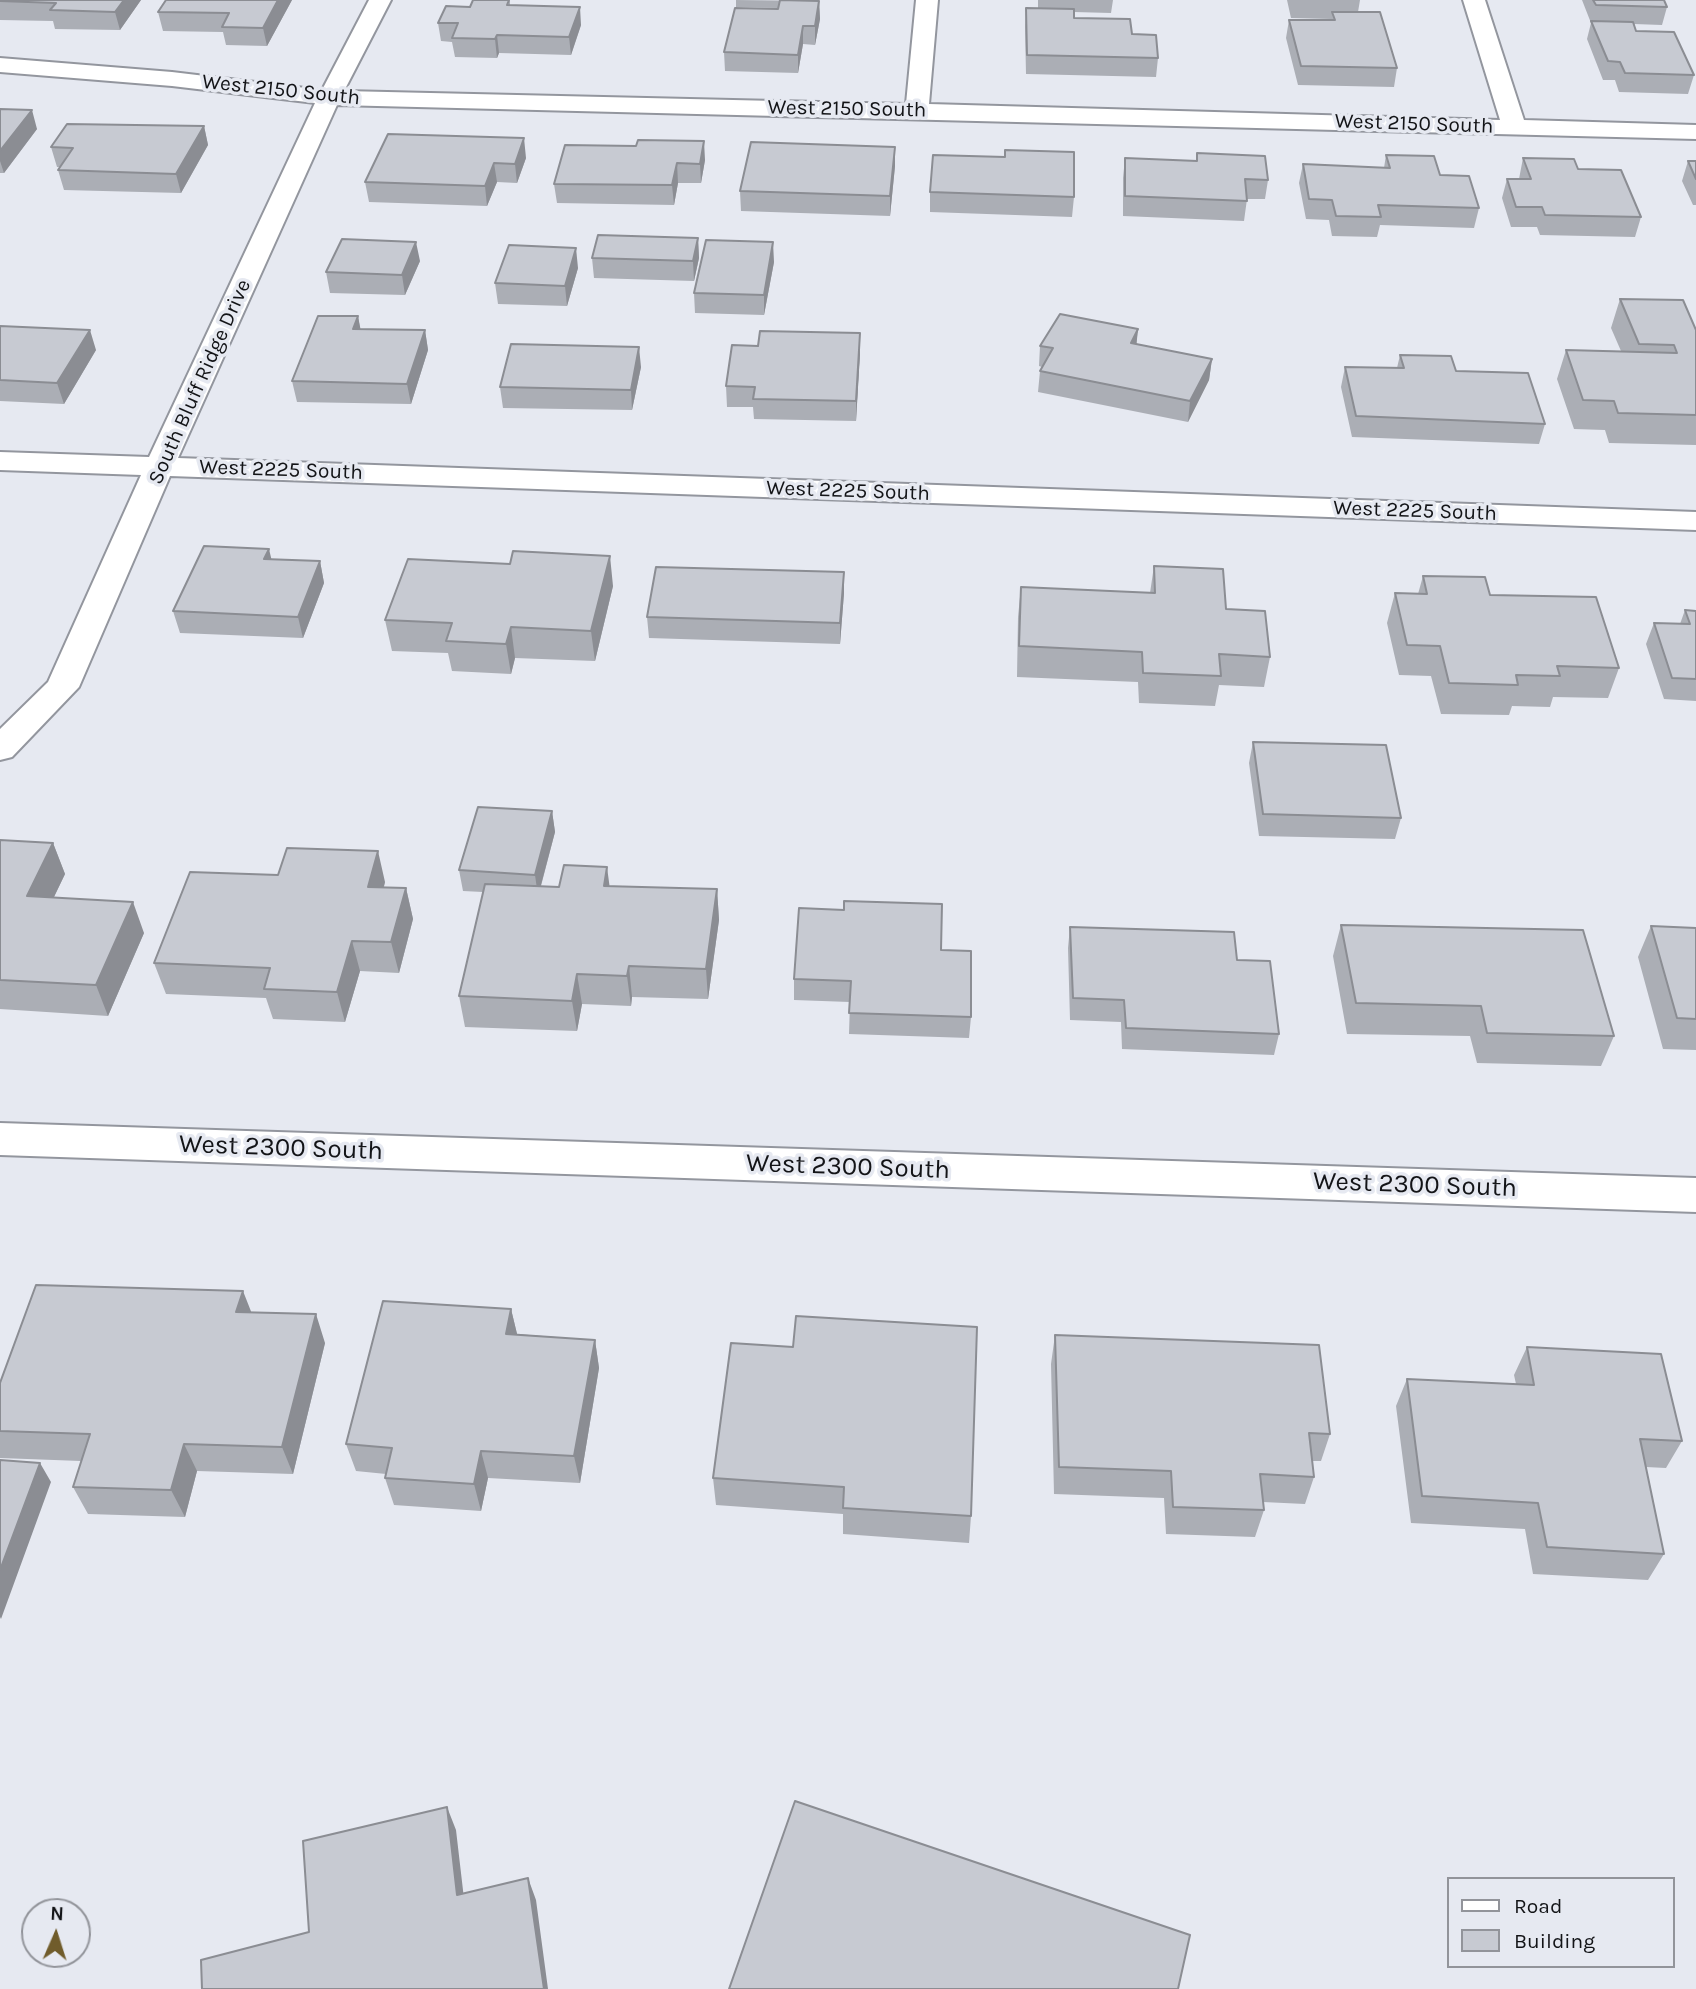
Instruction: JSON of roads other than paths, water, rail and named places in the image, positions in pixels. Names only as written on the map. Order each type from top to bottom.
[{"type":"street","name":"South Bluff Ridge Drive","points":[[0,750],[62,687],[169,445],[329,98],[380,0]]},
{"type":"street","points":[[917,111],[927,0]]},
{"type":"street","points":[[1474,0],[1514,126]]},
{"type":"street","name":"West 2150 South","points":[[0,65],[172,79],[329,98],[1696,132]]},
{"type":"street","name":"West 2225 South","points":[[0,461],[1696,521]]},
{"type":"street","name":"West 2300 South","points":[[0,1139],[1696,1195]]}]
